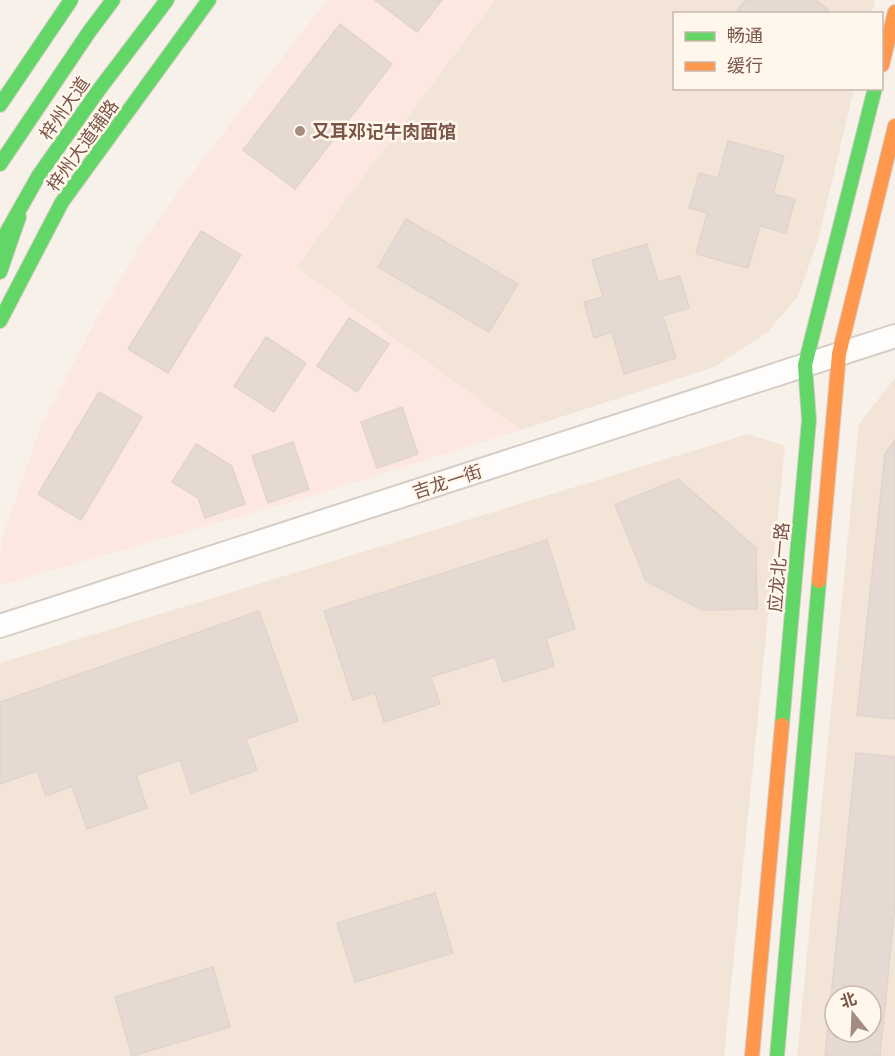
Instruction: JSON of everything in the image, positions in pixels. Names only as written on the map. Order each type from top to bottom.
[{"type":"main road","points":[[0,105],[71,0]]},
{"type":"main road","name":"梓州大道","points":[[0,164],[113,0]]},
{"type":"main road","name":"梓州大道","points":[[0,244],[39,175],[98,91],[167,0]]},
{"type":"main road","name":"梓州大道辅路","points":[[0,321],[62,202],[209,0]]},
{"type":"main road","points":[[883,61],[895,12]]},
{"type":"main road","name":"应龙北一路","points":[[752,1056],[809,420],[805,365],[875,90]]},
{"type":"main road","points":[[777,1056],[839,354],[895,126]]},
{"type":"main road","points":[[0,272],[24,202]]},
{"type":"street","name":"吉龙一街","points":[[0,626],[895,336]]},
{"type":"shaded area","points":[[327,0],[495,0],[296,267],[521,430],[299,500],[0,585],[0,552],[5,530],[41,426],[96,320],[140,246],[183,185]]},
{"type":"shaded area","points":[[495,0],[875,0],[872,12],[673,12],[673,90],[854,90],[818,240],[798,296],[768,332],[714,367],[521,430],[296,267]]},
{"type":"shaded area","points":[[895,378],[895,1056],[797,1056],[859,424]]},
{"type":"shaded area","points":[[748,434],[785,446],[724,1056],[0,1056],[0,663]]},
{"type":"building","points":[[375,0],[442,0],[417,32]]},
{"type":"building","points":[[745,0],[815,0],[828,9],[826,12],[736,12]]},
{"type":"building","points":[[340,24],[392,64],[295,189],[243,150]]},
{"type":"building","points":[[728,141],[784,156],[773,194],[795,199],[786,233],[760,226],[748,268],[696,254],[707,213],[689,208],[699,173],[718,178]]},
{"type":"building","points":[[406,219],[518,284],[489,332],[378,267]]},
{"type":"building","points":[[201,231],[241,255],[168,373],[128,349]]},
{"type":"building","points":[[647,244],[658,282],[680,276],[689,308],[663,316],[676,358],[624,374],[612,332],[594,338],[584,302],[603,297],[592,260]]},
{"type":"building","points":[[349,318],[389,344],[357,392],[317,366]]},
{"type":"building","points":[[266,337],[306,363],[274,412],[234,386]]},
{"type":"building","points":[[99,392],[142,417],[81,520],[38,494]]},
{"type":"building","points":[[402,407],[418,454],[377,468],[361,422]]},
{"type":"building","points":[[895,440],[895,719],[857,715],[885,454]]},
{"type":"building","points":[[293,442],[309,489],[268,503],[252,456]]},
{"type":"building","points":[[196,444],[232,466],[245,504],[205,518],[198,498],[172,482]]},
{"type":"building","points":[[678,479],[756,548],[757,609],[702,610],[646,581],[615,505]]},
{"type":"building","points":[[547,540],[575,629],[546,638],[554,666],[503,682],[495,657],[431,677],[440,704],[384,722],[375,693],[353,700],[324,611]]},
{"type":"building","points":[[259,611],[298,721],[246,739],[257,770],[191,793],[180,760],[136,775],[147,808],[87,829],[72,786],[46,796],[37,771],[0,784],[0,702]]},
{"type":"building","points":[[856,753],[895,757],[895,906],[883,1026],[883,984],[832,984]]},
{"type":"building","points":[[435,893],[453,953],[355,982],[337,923]]},
{"type":"building","points":[[213,967],[230,1027],[132,1056],[115,997]]},
{"type":"building","points":[[826,1044],[881,1044],[880,1056],[825,1056]]},
{"type":"traffic: fast","points":[[0,105],[71,0]]},
{"type":"traffic: fast","points":[[0,164],[113,0]]},
{"type":"traffic: fast","points":[[0,244],[39,175],[98,91],[167,0]]},
{"type":"traffic: fast","points":[[0,321],[62,202],[209,0]]},
{"type":"traffic: fast","points":[[782,725],[809,420],[805,365],[874,90]]},
{"type":"traffic: fast","points":[[0,272],[19,217]]},
{"type":"traffic: fast","points":[[777,1056],[819,581]]},
{"type":"traffic: slow","points":[[883,61],[895,12]]},
{"type":"traffic: slow","points":[[819,581],[839,354],[895,126]]},
{"type":"traffic: slow","points":[[752,1056],[782,725]]},
{"type":"place","name":"又耳邓记牛肉面馆","points":[[300,131]]}]
